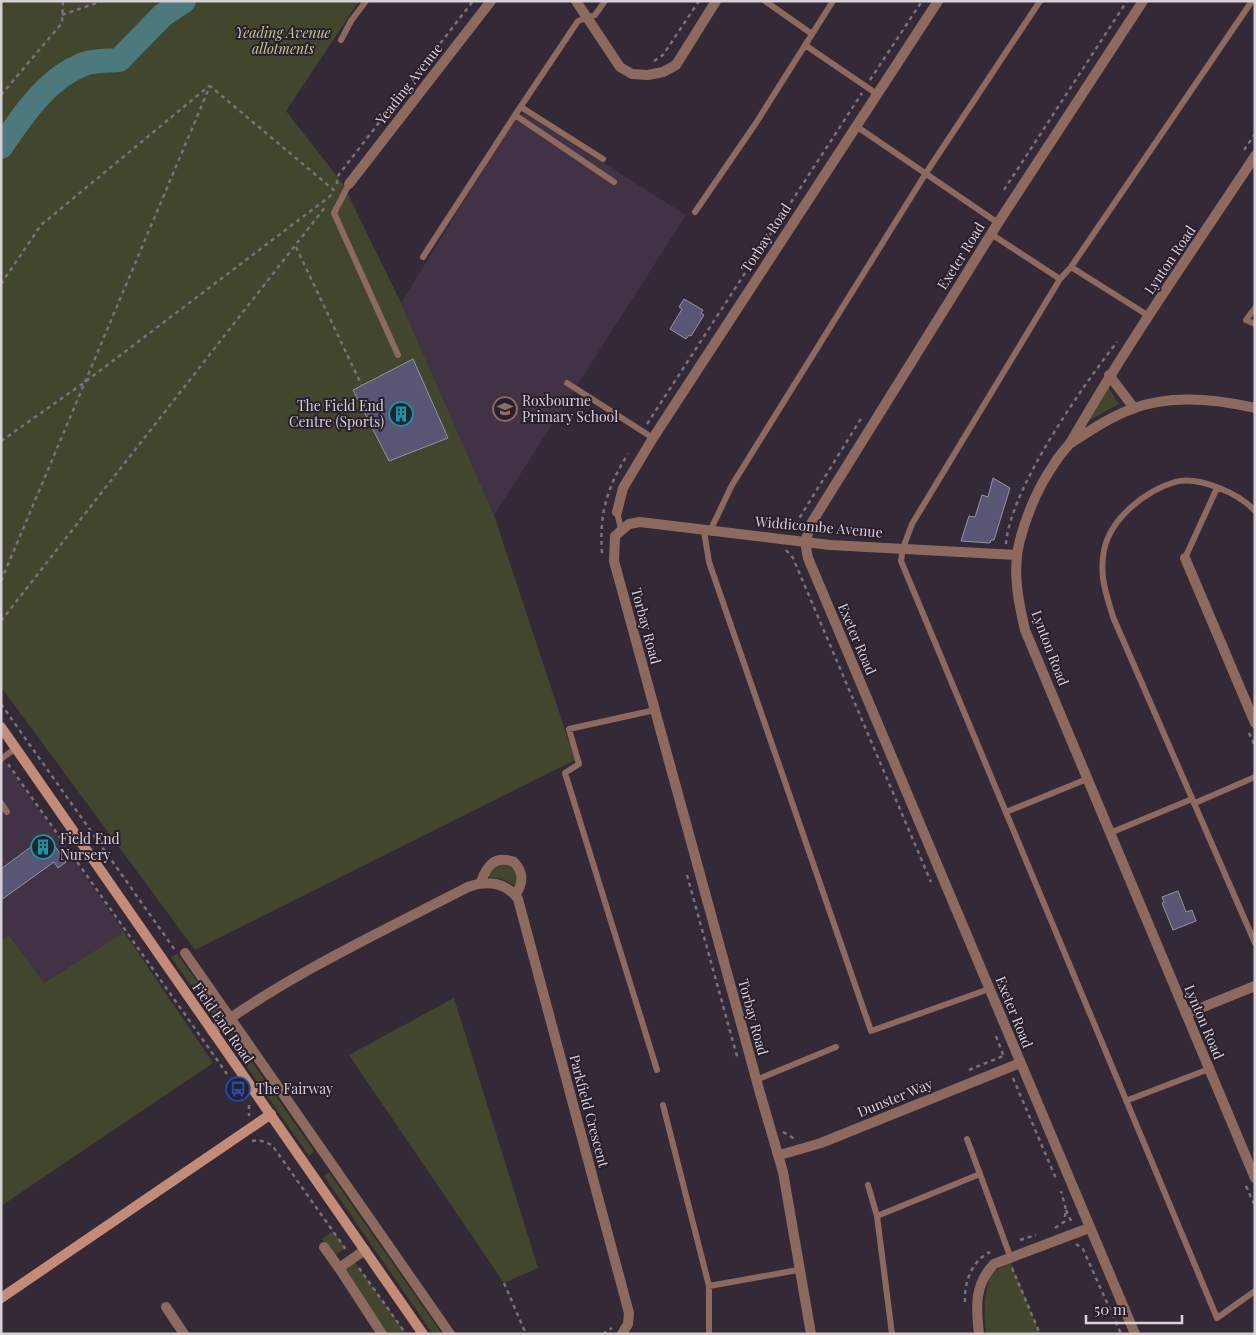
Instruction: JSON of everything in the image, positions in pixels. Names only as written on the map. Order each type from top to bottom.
[{"type":"street","name":"Yeading Avenue","points":[[349,184],[491,1]]},
{"type":"street","points":[[576,1],[620,67],[632,74],[648,75],[663,72],[676,65],[716,1]]},
{"type":"street","name":"Torbay Road","points":[[617,512],[623,488],[653,438],[938,1]]},
{"type":"street","name":"Exeter Road","points":[[1135,1334],[808,558],[805,542],[812,522],[991,234],[1144,1]]},
{"type":"street","name":"Lynton Road","points":[[1255,156],[1109,375],[1070,444],[1056,461],[1030,512],[1017,555],[1018,600],[1025,630],[1255,1178]]},
{"type":"street","points":[[1109,375],[1134,408]]},
{"type":"street","points":[[1070,444],[1117,415],[1134,408],[1195,399],[1223,401],[1255,408]]},
{"type":"street","name":"Widdicombe Avenue","points":[[621,529],[629,524],[640,522],[805,542],[1017,555]]},
{"type":"street","name":"Torbay Road","points":[[621,529],[615,536],[614,561],[756,1080],[780,1155],[810,1334]]},
{"type":"street","points":[[1185,558],[1255,723]]},
{"type":"street","name":"Field End Road","points":[[1,727],[117,890],[212,1031],[423,1334]]},
{"type":"street","points":[[212,1031],[298,975],[481,882],[505,887],[515,895],[520,888],[522,875],[514,862],[500,859],[492,862],[487,868],[481,882]]},
{"type":"street","name":"Parkfield Crescent","points":[[515,895],[518,899],[629,1313],[628,1324],[619,1330]]},
{"type":"street","points":[[181,953],[231,1018],[450,1334]]},
{"type":"street","points":[[1186,1014],[1255,986]]},
{"type":"street","name":"Dunster Way","points":[[780,1155],[821,1143],[1020,1063]]},
{"type":"street","points":[[1,1298],[271,1114]]},
{"type":"street","points":[[979,1334],[977,1293],[982,1280],[994,1264],[1010,1260],[1089,1228]]},
{"type":"street","points":[[324,1247],[382,1334]]},
{"type":"street","points":[[339,1268],[365,1250]]},
{"type":"street","points":[[166,1307],[184,1334]]},
{"type":"lane","points":[[341,40],[351,21],[366,1]]},
{"type":"lane","points":[[423,257],[578,21],[595,15],[605,1]]},
{"type":"lane","points":[[765,1],[812,34]]},
{"type":"lane","points":[[695,212],[833,1]]},
{"type":"lane","points":[[989,989],[871,1031],[709,562],[707,531],[732,484],[926,174],[1040,1]]},
{"type":"lane","points":[[1252,1],[1071,267],[1060,279],[912,524],[903,548],[901,561],[1128,1100],[1217,1318],[1255,1291]]},
{"type":"lane","points":[[805,45],[877,94]]},
{"type":"lane","points":[[521,107],[603,159]]},
{"type":"lane","points":[[515,115],[614,182]]},
{"type":"lane","points":[[856,126],[998,223]]},
{"type":"lane","points":[[349,184],[334,212],[398,355]]},
{"type":"lane","points":[[991,234],[1060,279]]},
{"type":"lane","points":[[1071,267],[1148,316]]},
{"type":"lane","points":[[1255,308],[1246,320],[1255,324]]},
{"type":"lane","points":[[567,384],[653,438]]},
{"type":"lane","points":[[1255,511],[1230,492],[1204,483],[1177,481],[1142,497],[1117,523],[1104,548],[1101,578],[1113,617],[1255,943]]},
{"type":"lane","points":[[1185,558],[1218,488]]},
{"type":"lane","name":"Torbay Road","points":[[617,512],[621,529]]},
{"type":"lane","points":[[655,710],[569,729],[579,764],[565,773],[657,1070]]},
{"type":"lane","points":[[2,758],[16,748]]},
{"type":"lane","points":[[1110,833],[1255,777]]},
{"type":"lane","points":[[1006,812],[1087,779]]},
{"type":"lane","points":[[1,804],[7,812]]},
{"type":"lane","points":[[756,1080],[836,1047]]},
{"type":"lane","points":[[1128,1100],[1208,1069]]},
{"type":"lane","points":[[663,1105],[709,1286],[709,1334]]},
{"type":"lane","points":[[967,1139],[1010,1260]]},
{"type":"lane","points":[[877,1216],[980,1174]]},
{"type":"lane","points":[[868,1185],[877,1216],[892,1334]]},
{"type":"lane","points":[[709,1286],[798,1270]]},
{"type":"path","points":[[1,95],[62,23],[63,1]]},
{"type":"path","points":[[62,15],[102,1]]},
{"type":"path","points":[[1,620],[296,247],[336,192],[337,177],[473,1]]},
{"type":"path","points":[[646,63],[663,56],[699,1]]},
{"type":"path","points":[[602,562],[601,543],[607,493],[614,476],[922,1]]},
{"type":"path","points":[[210,86],[336,192]]},
{"type":"path","points":[[1,284],[41,225],[210,86]]},
{"type":"path","points":[[1,581],[210,86]]},
{"type":"path","points":[[1,441],[85,382],[336,192]]},
{"type":"path","points":[[296,247],[362,386]]},
{"type":"path","points":[[1056,461],[1045,449],[1108,354],[1119,361]]},
{"type":"path","points":[[1,570],[4,574]]},
{"type":"path","points":[[1,704],[181,953]]},
{"type":"path","points":[[2,758],[232,1081]]},
{"type":"path","points":[[685,867],[739,1064]]},
{"type":"path","points":[[967,1071],[1015,1050]]},
{"type":"path","points":[[772,1132],[781,1131],[796,1140]]},
{"type":"path","points":[[248,1144],[259,1140],[272,1145],[406,1334]]},
{"type":"path","points":[[1072,1242],[1083,1249],[1121,1334]]},
{"type":"path","points":[[1010,1260],[1040,1334]]},
{"type":"path","points":[[504,1283],[526,1334]]},
{"type":"path","points":[[603,1334],[619,1330]]},
{"type":"shaded area","name":"Roxbourne Primary School","points":[[524,113],[686,215],[494,515],[401,303],[513,122]]},
{"type":"shaded area","points":[[1,756],[124,932],[44,983],[9,935],[1,940]]},
{"type":"green space","name":"Yeading Avenue allotments","points":[[1,1],[359,1],[286,111],[343,184],[401,303],[494,515],[575,760],[195,950],[1,687]]},
{"type":"green space","points":[[1107,385],[1119,404],[1090,420],[1084,421]]},
{"type":"green space","points":[[495,864],[513,866],[518,873],[516,886],[502,879],[488,877]]},
{"type":"green space","points":[[124,932],[213,1063],[1,1206],[1,940],[9,935],[44,983]]},
{"type":"green space","points":[[177,954],[219,1012],[211,1014],[171,957]]},
{"type":"green space","points":[[454,998],[538,1268],[504,1283],[349,1055]]},
{"type":"green space","points":[[232,1033],[314,1151],[309,1156],[228,1040]]},
{"type":"green space","points":[[329,1172],[442,1334],[433,1334],[324,1176]]},
{"type":"green space","points":[[333,1231],[345,1248],[335,1256],[322,1239]]},
{"type":"green space","points":[[352,1258],[406,1334],[382,1334],[339,1268]]},
{"type":"green space","points":[[1011,1263],[1040,1334],[986,1334],[985,1302],[989,1280],[992,1272]]},
{"type":"building","points":[[684,299],[703,310],[701,313],[704,315],[691,336],[689,335],[686,339],[670,329],[682,309],[679,307]]},
{"type":"building","name":"The Field End Centre (Sports)","points":[[413,359],[448,438],[389,461],[353,390]]},
{"type":"building","points":[[993,478],[1010,488],[994,540],[991,540],[990,543],[961,541],[969,516],[975,517],[982,495],[988,497]]},
{"type":"building","name":"Field End Nursery","points":[[47,835],[66,862],[58,868],[54,862],[1,900],[1,869]]},
{"type":"building","points":[[1178,891],[1186,912],[1192,910],[1196,921],[1173,930],[1162,903],[1164,902],[1162,897]]},
{"type":"waterway","points":[[1,147],[27,110],[59,78],[84,64],[97,61],[119,60],[163,15],[184,1]]},
{"type":"place","name":"Roxbourne Primary School","points":[[505,409]]},
{"type":"place","name":"The Field End Centre (Sports)","points":[[401,414]]},
{"type":"place","name":"Field End Nursery","points":[[43,847]]},
{"type":"place","name":"The Fairway","points":[[238,1089]]}]
